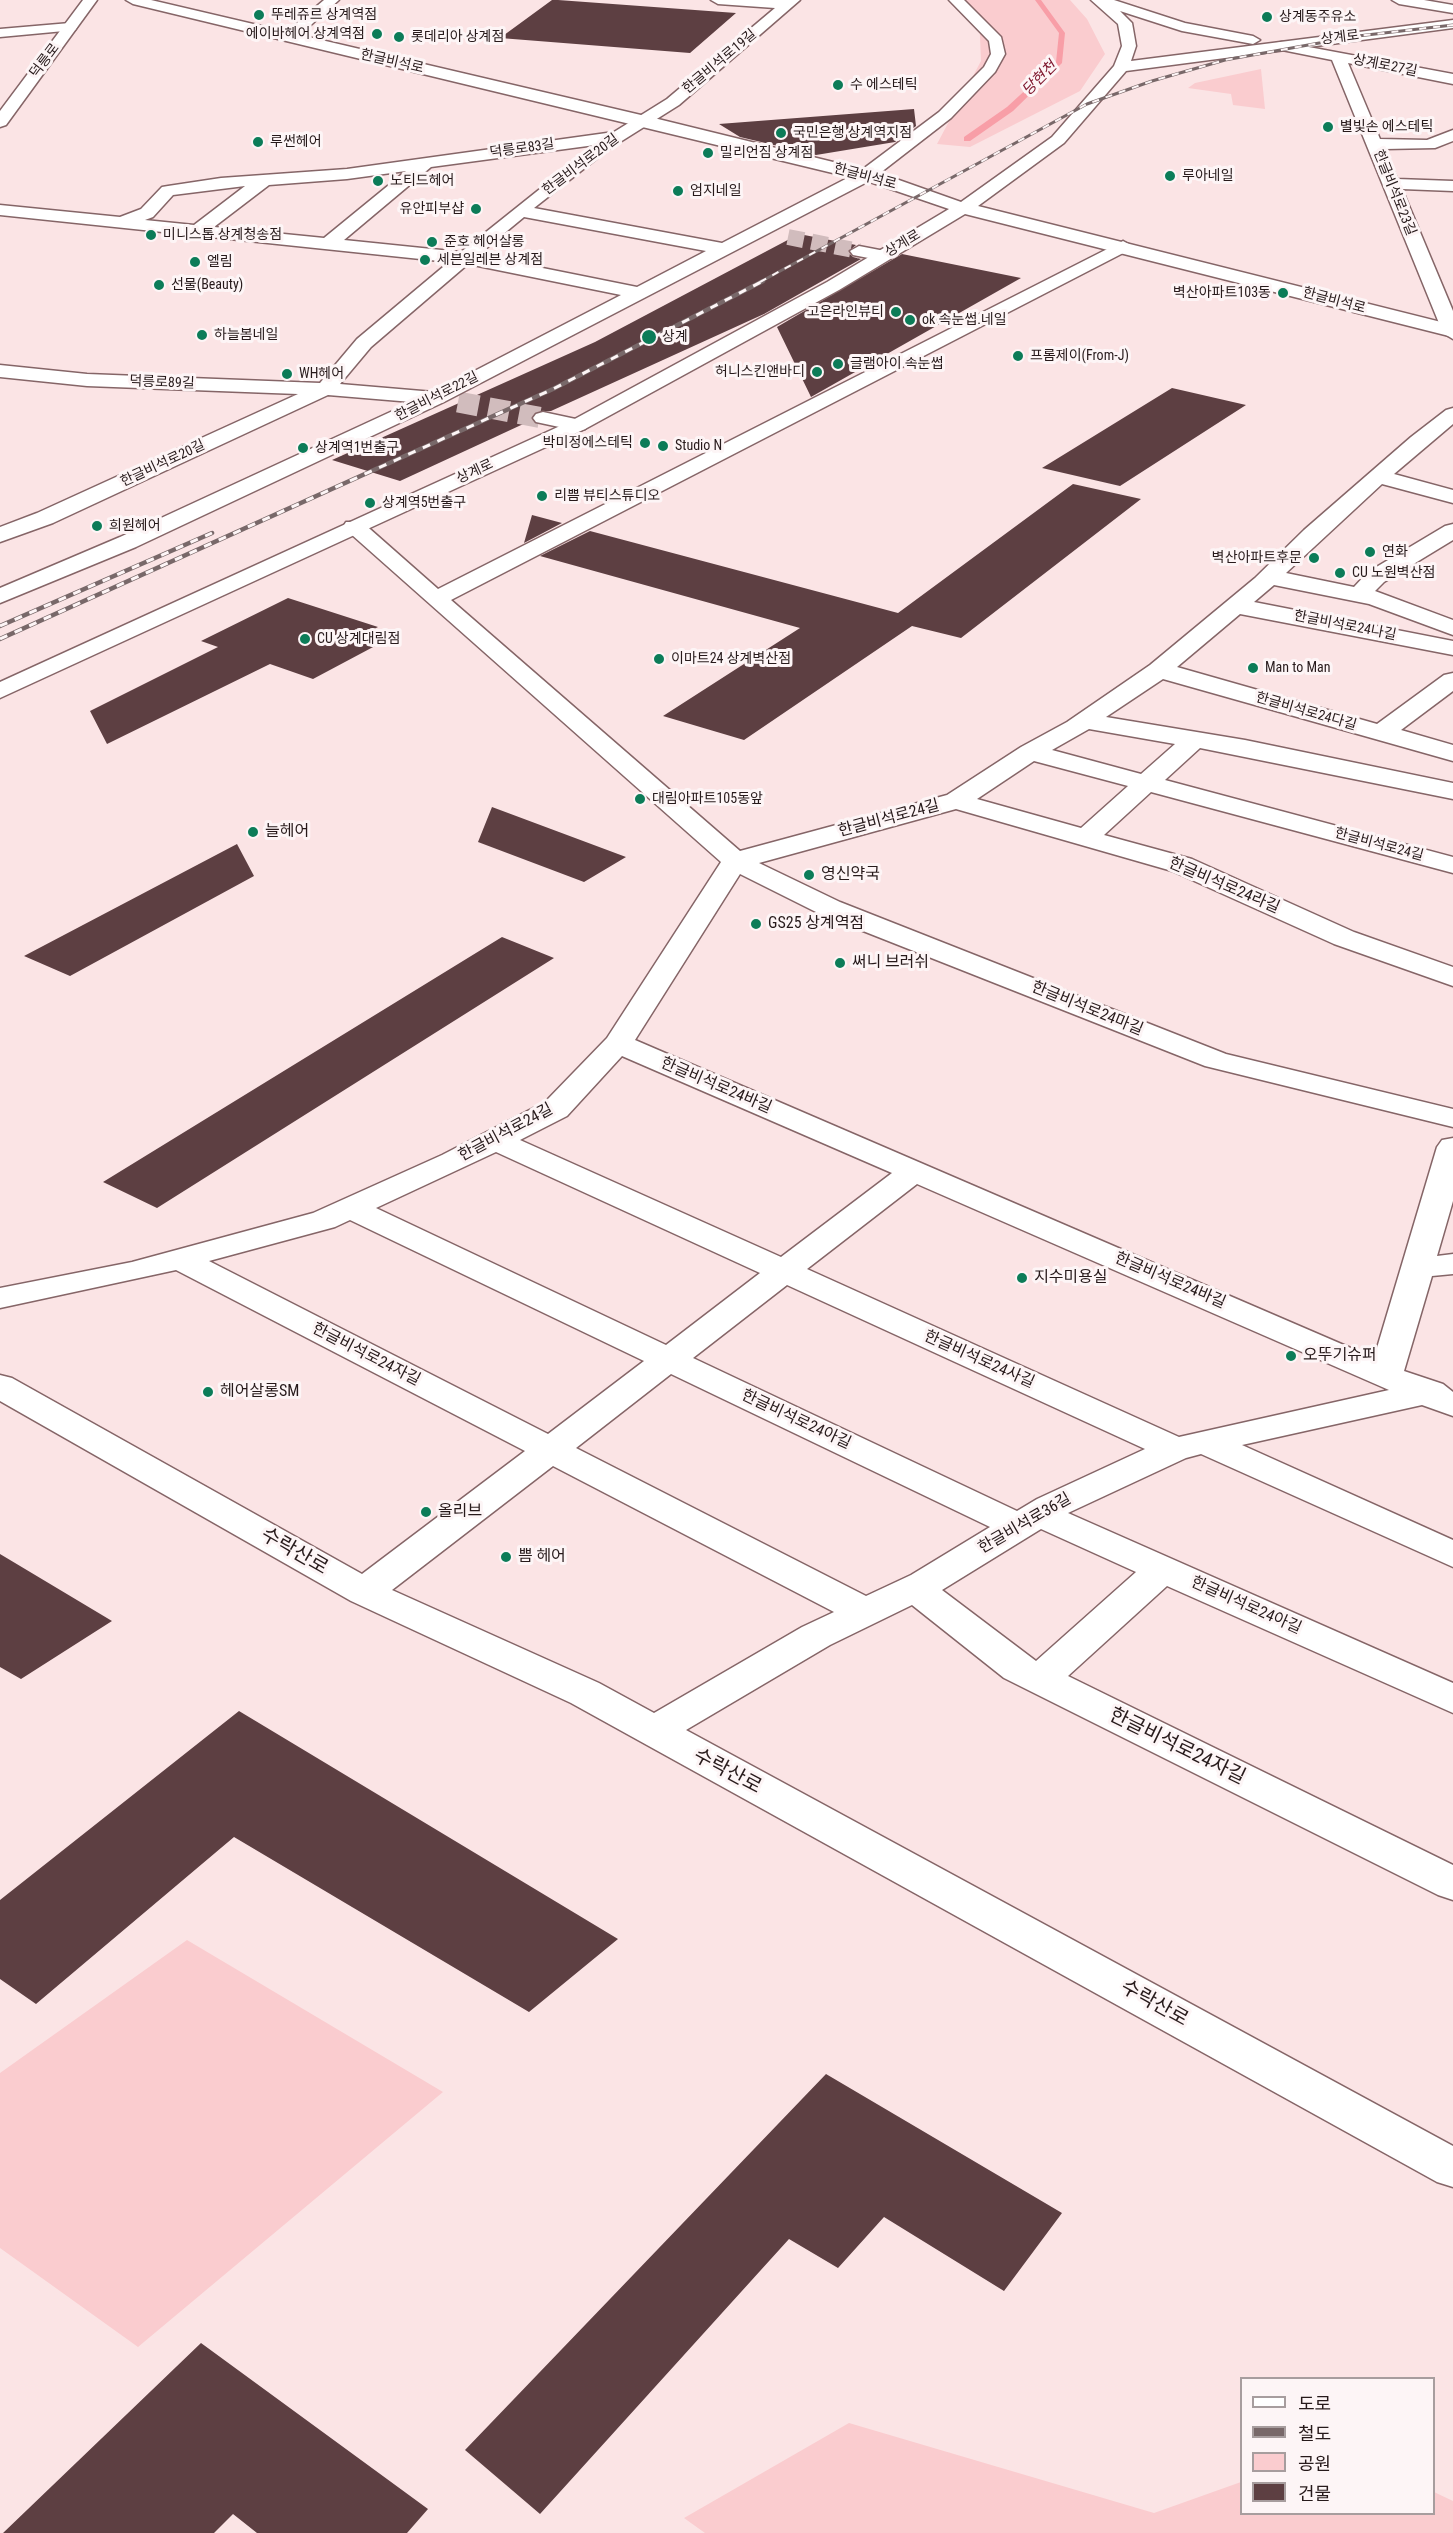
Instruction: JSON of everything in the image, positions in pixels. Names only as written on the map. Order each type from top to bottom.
[{"type":"street","name":"덕릉로","points":[[0,122],[90,0]]},
{"type":"street","name":"한글비석로","points":[[133,0],[644,120],[865,176],[963,208],[1123,246],[1452,332]]},
{"type":"street","points":[[289,37],[332,0]]},
{"type":"street","points":[[718,0],[790,3]]},
{"type":"street","name":"한글비석로22길","points":[[0,596],[129,542],[436,398],[865,176],[945,115],[990,69],[998,54],[996,40],[956,0]]},
{"type":"street","points":[[1099,0],[1125,24],[1129,46],[1121,67]]},
{"type":"street","name":"상계로27길","points":[[1099,0],[1182,27],[1453,78]]},
{"type":"street","points":[[1398,0],[1422,2],[1453,9]]},
{"type":"street","name":"한글비석로19길","points":[[644,120],[673,102],[790,3]]},
{"type":"street","name":"상계로","points":[[0,691],[578,424],[884,256],[963,208],[1058,140],[1121,67],[1453,24]]},
{"type":"street","points":[[0,33],[70,27]]},
{"type":"street","name":"한글비석로23길","points":[[1338,57],[1452,332]]},
{"type":"street","name":"한글비석로20길","points":[[0,535],[45,518],[325,389],[364,343],[520,211],[619,136],[644,120]]},
{"type":"street","points":[[1374,144],[1429,145],[1453,135]]},
{"type":"street","name":"덕릉로83길","points":[[121,223],[147,213],[168,191],[264,180],[347,174],[619,136]]},
{"type":"street","points":[[327,245],[426,163]]},
{"type":"street","points":[[196,232],[264,180]]},
{"type":"street","points":[[1391,184],[1453,186]]},
{"type":"street","name":"덕릉로83길","points":[[0,210],[465,258]]},
{"type":"street","name":"한글비석로20길","points":[[520,211],[723,249]]},
{"type":"street","points":[[757,231],[788,237]]},
{"type":"street","points":[[436,599],[1123,246]]},
{"type":"street","points":[[859,251],[884,256]]},
{"type":"street","points":[[465,258],[639,293]]},
{"type":"street","points":[[1423,264],[1443,263]]},
{"type":"street","name":"덕릉로89길","points":[[0,371],[87,380],[325,389]]},
{"type":"street","name":"한글비석로20길","points":[[325,389],[436,398],[458,402]]},
{"type":"street","name":"한글비석로24길","points":[[0,1298],[135,1271],[324,1220],[556,1109],[618,1043],[735,861],[956,801],[1159,670],[1269,577],[1378,476],[1453,414]]},
{"type":"street","points":[[543,418],[578,424]]},
{"type":"street","points":[[1378,476],[1453,497]]},
{"type":"street","points":[[354,527],[735,861]]},
{"type":"street","points":[[1359,595],[1376,578],[1453,531]]},
{"type":"street","points":[[1269,577],[1375,598],[1453,628]]},
{"type":"street","name":"한글비석로24나길","points":[[1236,606],[1453,648]]},
{"type":"street","name":"한글비석로24다길","points":[[1159,670],[1453,753]]},
{"type":"street","points":[[1381,733],[1453,680]]},
{"type":"street","points":[[1083,721],[1194,740],[1453,791]]},
{"type":"street","points":[[1085,838],[1194,740]]},
{"type":"street","name":"한글비석로24길","points":[[1030,752],[1452,863]]},
{"type":"street","name":"한글비석로24라길","points":[[956,801],[1182,865],[1344,938],[1453,977]]},
{"type":"street","name":"한글비석로24마길","points":[[735,861],[830,908],[1216,1060],[1453,1118]]},
{"type":"street","name":"한글비석로24바길","points":[[618,1043],[1386,1375],[1444,1395]]},
{"type":"street","name":"한글비석로24사길","points":[[495,1140],[784,1272],[1189,1446],[1453,1555]]},
{"type":"street","points":[[1386,1375],[1453,1147]]},
{"type":"street","points":[[364,1592],[915,1171]]},
{"type":"street","name":"한글비석로24아길","points":[[350,1208],[670,1360],[1029,1520],[1162,1569],[1453,1699]]},
{"type":"street","name":"한글비석로24자길","points":[[180,1259],[865,1612]]},
{"type":"street","points":[[1418,1268],[1453,1264]]},
{"type":"street","name":"수락산로","points":[[0,1386],[364,1592],[585,1693],[1452,2165]]},
{"type":"street","name":"한글비석로36길","points":[[654,1731],[816,1636],[914,1588],[1029,1520],[1189,1446],[1444,1395]]},
{"type":"street","points":[[1040,1679],[1162,1569]]},
{"type":"street","name":"한글비석로24자길","points":[[914,1588],[1018,1668],[1453,1884]]},
{"type":"green space","points":[[965,0],[1070,0],[1087,19],[1105,54],[1080,91],[970,147],[937,144],[981,61],[979,13]]},
{"type":"green space","points":[[1261,69],[1265,109],[1233,105],[1231,94],[1188,88],[1195,83]]},
{"type":"green space","points":[[187,1940],[443,2092],[138,2347],[0,2248],[0,2073]]},
{"type":"green space","points":[[849,2423],[1154,2513],[1240,2482],[1240,2515],[1435,2515],[1435,2492],[1453,2501],[1453,2533],[705,2533],[684,2518]]},
{"type":"building","points":[[552,0],[736,13],[690,53],[500,38]]},
{"type":"building","points":[[914,109],[916,126],[895,142],[816,155],[740,137],[719,124]]},
{"type":"building","name":"상계","points":[[799,234],[856,245],[848,252],[853,257],[861,259],[764,314],[551,411],[535,412],[532,420],[400,481],[332,460],[595,342]]},
{"type":"building","points":[[902,254],[1021,278],[811,397],[777,327]]},
{"type":"building","points":[[1172,388],[1246,405],[1120,486],[1042,468]]},
{"type":"building","points":[[1073,484],[1141,499],[961,638],[912,626],[744,740],[663,716],[800,628],[540,556],[590,531],[898,613]]},
{"type":"building","points":[[532,515],[562,523],[524,543]]},
{"type":"building","points":[[288,598],[378,627],[354,639],[375,646],[313,679],[270,664],[107,744],[90,711],[218,647],[201,641]]},
{"type":"building","points":[[492,807],[626,857],[584,882],[478,842]]},
{"type":"building","points":[[237,844],[254,876],[70,976],[24,956]]},
{"type":"building","points":[[502,937],[554,958],[157,1208],[103,1182]]},
{"type":"building","points":[[0,1554],[112,1621],[21,1679],[0,1667]]},
{"type":"building","points":[[239,1711],[618,1939],[529,2012],[234,1837],[36,2004],[0,1979],[0,1900]]},
{"type":"building","points":[[826,2074],[1062,2213],[1004,2291],[884,2217],[838,2268],[789,2239],[540,2514],[465,2450]]},
{"type":"building","points":[[201,2343],[428,2509],[407,2533],[257,2533],[233,2514],[214,2533],[3,2533]]},
{"type":"waterway","name":"당현천","points":[[967,139],[1010,109],[1059,63],[1062,33],[1038,0]]},
{"type":"tunnel","points":[[788,237],[859,251]]},
{"type":"tunnel","points":[[458,402],[543,418]]},
{"type":"railway","points":[[760,282],[1087,104],[1152,81],[1225,60],[1358,36],[1453,25]]},
{"type":"railway","points":[[0,639],[553,389],[763,281]]},
{"type":"railway","points":[[0,626],[212,533]]},
{"type":"place","name":"뚜레쥬르 상계역점","points":[[259,15]]},
{"type":"place","name":"상계동주유소","points":[[1267,17]]},
{"type":"place","name":"에이바헤어 상계역점","points":[[377,34]]},
{"type":"place","name":"롯데리아 상계점","points":[[399,37]]},
{"type":"place","name":"수 에스테틱","points":[[838,85]]},
{"type":"place","name":"별빛손 에스테틱","points":[[1328,127]]},
{"type":"place","name":"국민은행 상계역지점","points":[[781,133]]},
{"type":"place","name":"루썬헤어","points":[[258,142]]},
{"type":"place","name":"밀리언짐 상계점","points":[[708,153]]},
{"type":"place","name":"루아네일","points":[[1170,176]]},
{"type":"place","name":"노티드헤어","points":[[378,181]]},
{"type":"place","name":"엄지네일","points":[[678,191]]},
{"type":"place","name":"유안피부샵","points":[[476,209]]},
{"type":"place","name":"미니스톱 상계청송점","points":[[151,235]]},
{"type":"place","name":"준호 헤어살롱","points":[[432,242]]},
{"type":"place","name":"세븐일레븐 상계점","points":[[425,260]]},
{"type":"place","name":"엘림","points":[[195,262]]},
{"type":"place","name":"선물(Beauty)","points":[[159,285]]},
{"type":"place","name":"벽산아파트103동","points":[[1283,293]]},
{"type":"place","name":"고은라인뷰티","points":[[896,312]]},
{"type":"place","name":"ok 속눈썹.네일","points":[[910,320]]},
{"type":"place","name":"하늘봄네일","points":[[202,335]]},
{"type":"place","name":"상계","points":[[649,337]]},
{"type":"place","name":"프롬제이(From-J)","points":[[1018,356]]},
{"type":"place","name":"글램아이 속눈썹","points":[[838,364]]},
{"type":"place","name":"허니스킨앤바디","points":[[817,372]]},
{"type":"place","name":"WH헤어","points":[[287,374]]},
{"type":"place","name":"박미정에스테틱","points":[[645,443]]},
{"type":"place","name":"Studio N","points":[[663,446]]},
{"type":"place","name":"상계역1번출구","points":[[303,448]]},
{"type":"place","name":"리쁨 뷰티스튜디오","points":[[542,496]]},
{"type":"place","name":"상계역5번출구","points":[[370,503]]},
{"type":"place","name":"희원헤어","points":[[97,526]]},
{"type":"place","name":"연화","points":[[1370,552]]},
{"type":"place","name":"벽산아파트후문","points":[[1314,558]]},
{"type":"place","name":"CU 노원벽산점","points":[[1340,573]]},
{"type":"place","name":"CU 상계대림점","points":[[305,639]]},
{"type":"place","name":"이마트24 상계벽산점","points":[[659,659]]},
{"type":"place","name":"Man to Man","points":[[1253,668]]},
{"type":"place","name":"대림아파트105동앞","points":[[640,799]]},
{"type":"place","name":"늘헤어","points":[[253,832]]},
{"type":"place","name":"영신약국","points":[[809,875]]},
{"type":"place","name":"GS25 상계역점","points":[[756,924]]},
{"type":"place","name":"써니 브러쉬","points":[[840,963]]},
{"type":"place","name":"지수미용실","points":[[1022,1278]]},
{"type":"place","name":"오뚜기슈퍼","points":[[1291,1356]]},
{"type":"place","name":"헤어살롱SM","points":[[208,1392]]},
{"type":"place","name":"올리브","points":[[426,1512]]},
{"type":"place","name":"쁨 헤어","points":[[506,1557]]}]
